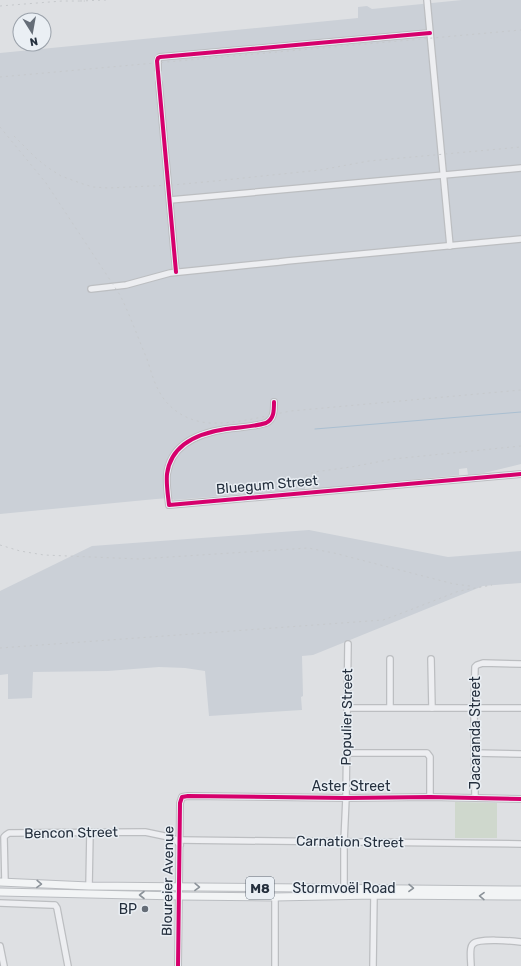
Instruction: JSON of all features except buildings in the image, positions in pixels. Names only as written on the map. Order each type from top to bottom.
[{"type":"main road","name":"Stormvoël Road","points":[[3,882],[89,886],[275,888],[344,887],[521,890]]},
{"type":"main road","name":"Stormvoël Road","points":[[0,892],[275,897],[374,895],[521,896]]},
{"type":"street","points":[[428,0],[450,246]]},
{"type":"street","points":[[158,69],[157,60],[160,57],[430,33]]},
{"type":"street","points":[[159,82],[176,272]]},
{"type":"street","points":[[170,200],[521,168]]},
{"type":"street","points":[[91,289],[126,285],[176,272],[521,239]]},
{"type":"street","name":"Bluegum Street","points":[[274,402],[273,416],[271,420],[262,425],[210,432],[194,438],[182,446],[175,455],[167,473],[169,505],[521,474]]},
{"type":"street","name":"Populier Street","points":[[344,887],[348,644]]},
{"type":"street","points":[[390,659],[390,707]]},
{"type":"street","points":[[431,659],[432,708]]},
{"type":"street","name":"Jacaranda Street","points":[[475,798],[475,667],[483,663],[521,664]]},
{"type":"street","points":[[347,708],[521,708]]},
{"type":"street","points":[[347,753],[427,753],[430,757],[430,797]]},
{"type":"street","points":[[475,753],[521,754]]},
{"type":"street","name":"Aster Street","points":[[182,797],[521,798]]},
{"type":"street","name":"Bloureier Avenue","points":[[178,966],[180,803],[182,797]]},
{"type":"street","points":[[89,886],[90,832]]},
{"type":"street","name":"Bencon Street","points":[[3,882],[4,838],[6,835],[13,833],[145,832],[169,837],[180,843]]},
{"type":"street","name":"Carnation Street","points":[[180,843],[344,842],[521,844]]},
{"type":"street","points":[[373,966],[374,895]]},
{"type":"street","points":[[275,897],[275,966]]},
{"type":"street","points":[[0,903],[55,905],[57,908],[68,966]]},
{"type":"street","points":[[471,966],[471,947],[475,942],[485,940],[521,942]]},
{"type":"street","points":[[0,946],[4,966]]},
{"type":"shaded area","points":[[462,0],[521,0],[521,464],[484,473],[468,475],[467,468],[459,469],[459,475],[313,489],[312,483],[305,484],[305,489],[174,500],[171,498],[156,499],[0,514],[0,53],[52,52],[52,48],[358,18],[358,7],[367,6],[372,9]]},
{"type":"shaded area","points":[[309,530],[448,557],[521,551],[521,583],[483,586],[313,655],[302,656],[302,710],[209,716],[205,671],[185,668],[159,667],[108,671],[33,672],[32,698],[8,699],[8,674],[0,675],[0,591],[92,546]]},
{"type":"shaded area","points":[[455,802],[497,803],[497,838],[455,838]]},
{"type":"waterway","points":[[315,429],[521,412]]},
{"type":"tunnel","points":[[158,69],[159,83]]},
{"type":"railway","points":[[80,1],[106,0]]},
{"type":"railway","points":[[0,6],[62,1],[85,1]]},
{"type":"railway","points":[[0,77],[521,30]]},
{"type":"railway","points":[[0,127],[46,183],[120,295],[160,393],[169,405],[188,418],[203,422],[220,423],[251,419],[291,411],[521,390]]},
{"type":"railway","points":[[14,136],[36,158],[61,176],[93,187],[108,188],[173,185],[215,181],[320,170],[369,161],[521,147]]},
{"type":"railway","points":[[289,483],[314,472],[393,459],[521,446]]},
{"type":"railway","points":[[0,545],[20,551],[44,555],[139,559],[308,548],[334,553],[454,584],[470,586]]},
{"type":"railway","points":[[0,648],[383,620],[459,591],[492,585]]},
{"type":"cycle path","points":[[176,272],[157,61],[158,58],[430,33]]},
{"type":"cycle path","points":[[274,402],[274,412],[271,419],[266,423],[216,431],[197,437],[180,448],[174,455],[167,474],[169,505],[521,474]]},
{"type":"cycle path","points":[[178,966],[180,803],[182,797],[430,797],[521,799]]},
{"type":"place","name":"BP","points":[[145,909]]}]
